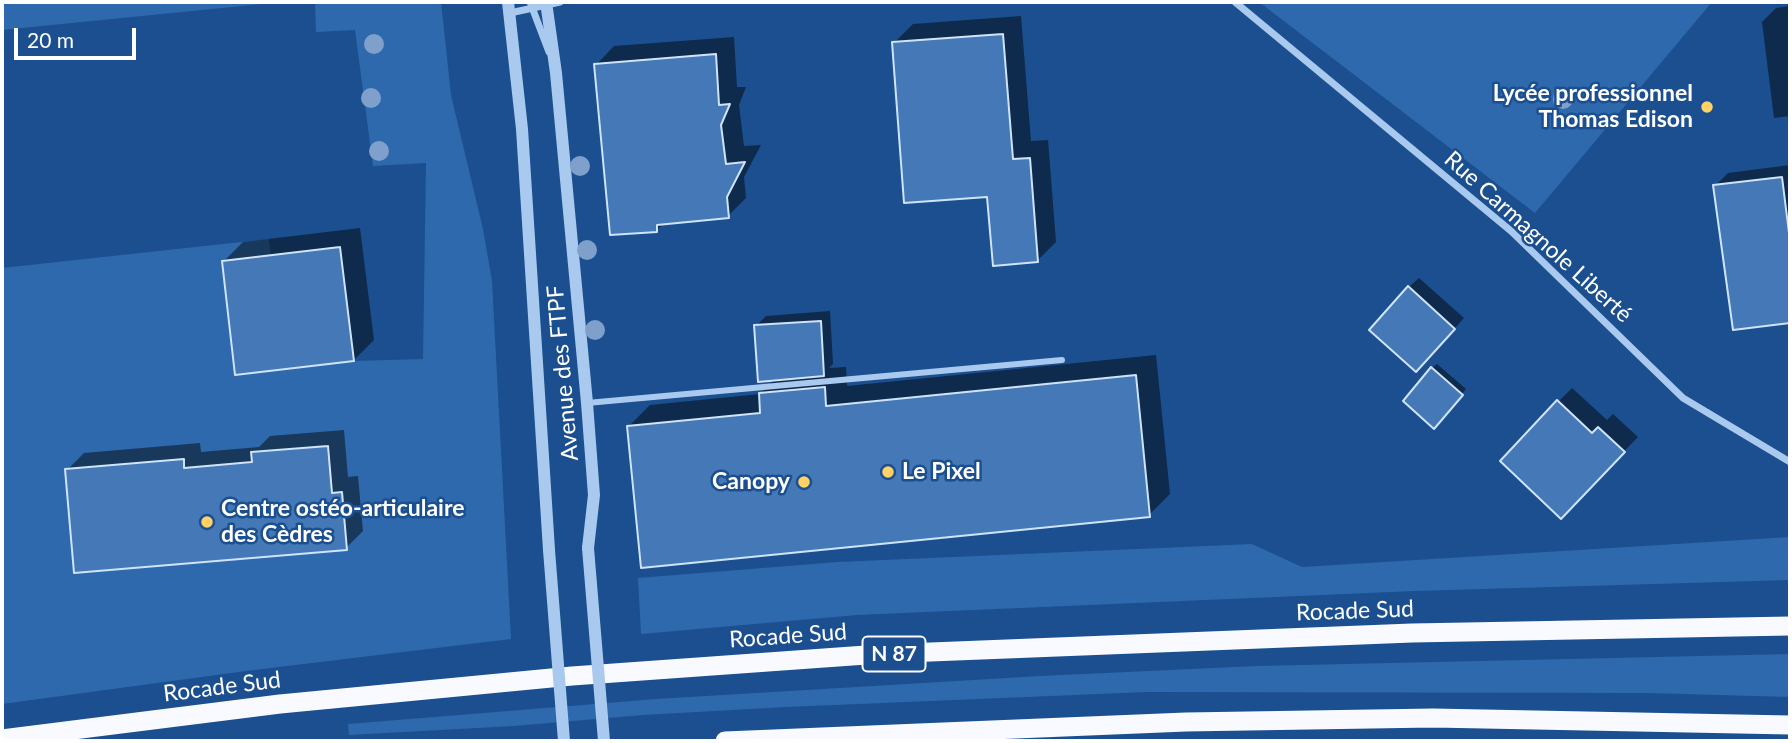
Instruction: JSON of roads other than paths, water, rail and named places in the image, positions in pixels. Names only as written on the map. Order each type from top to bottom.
[{"type":"highway","name":"Rocade Sud","points":[[2,739],[280,704],[544,678],[880,654],[1412,633],[1790,626]]},
{"type":"highway","points":[[725,741],[1186,722],[1433,718],[1790,725]]},
{"type":"street","points":[[509,7],[560,2]]},
{"type":"street","name":"Rue Carmagnole Liberté","points":[[1235,2],[1511,231],[1682,398],[1790,463]]},
{"type":"street","name":"Avenue des FTPF","points":[[547,3],[587,402],[594,495],[588,548],[604,741]]},
{"type":"street","points":[[531,4],[556,73]]},
{"type":"street","name":"Avenue des FTPF","points":[[509,7],[526,185],[564,741]]},
{"type":"street","points":[[587,402],[1062,360]]},
{"type":"place","name":"Lycée professionnel Thomas Edison","points":[[1707,107]]},
{"type":"place","name":"Le Pixel","points":[[888,472]]},
{"type":"place","name":"Canopy","points":[[804,482]]},
{"type":"place","name":"Centre ostéo-articulaire des Cèdres","points":[[207,522]]}]
